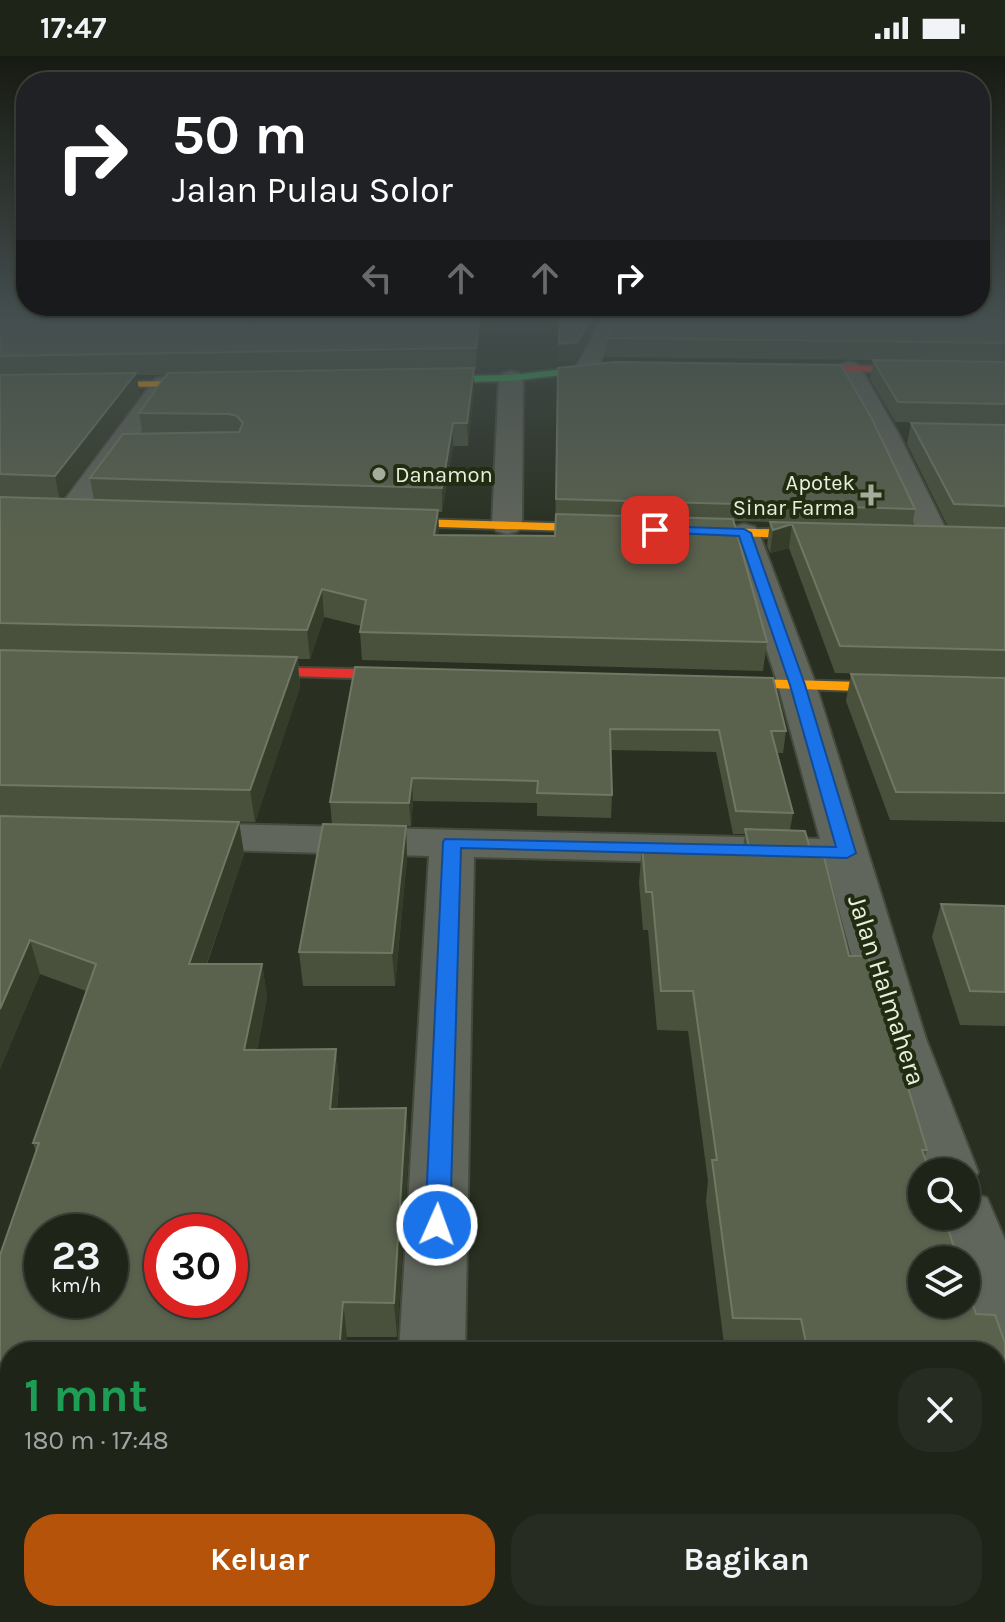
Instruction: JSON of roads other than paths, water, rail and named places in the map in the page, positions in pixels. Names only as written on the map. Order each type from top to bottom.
[{"type":"street","points":[[70,513],[158,391]]},
{"type":"street","points":[[507,525],[511,391]]},
{"type":"street","points":[[861,391],[885,433],[935,539]]},
{"type":"street","points":[[885,433],[915,433]]},
{"type":"street","points":[[118,446],[150,446]]},
{"type":"street","points":[[368,522],[840,536]]},
{"type":"street","name":"Jalan Halmahera","points":[[744,533],[797,685],[900,1039],[944,1158]]},
{"type":"street","points":[[223,670],[431,675]]},
{"type":"street","points":[[702,682],[1005,691]]},
{"type":"street","points":[[140,835],[847,853]]},
{"type":"street","points":[[432,1342],[452,842]]},
{"type":"street","points":[[970,1230],[1005,1323]]},
{"type":"place","name":"Danamon","points":[[379,474]]},
{"type":"place","name":"Apotek Sinar Farma","points":[[871,495]]}]
